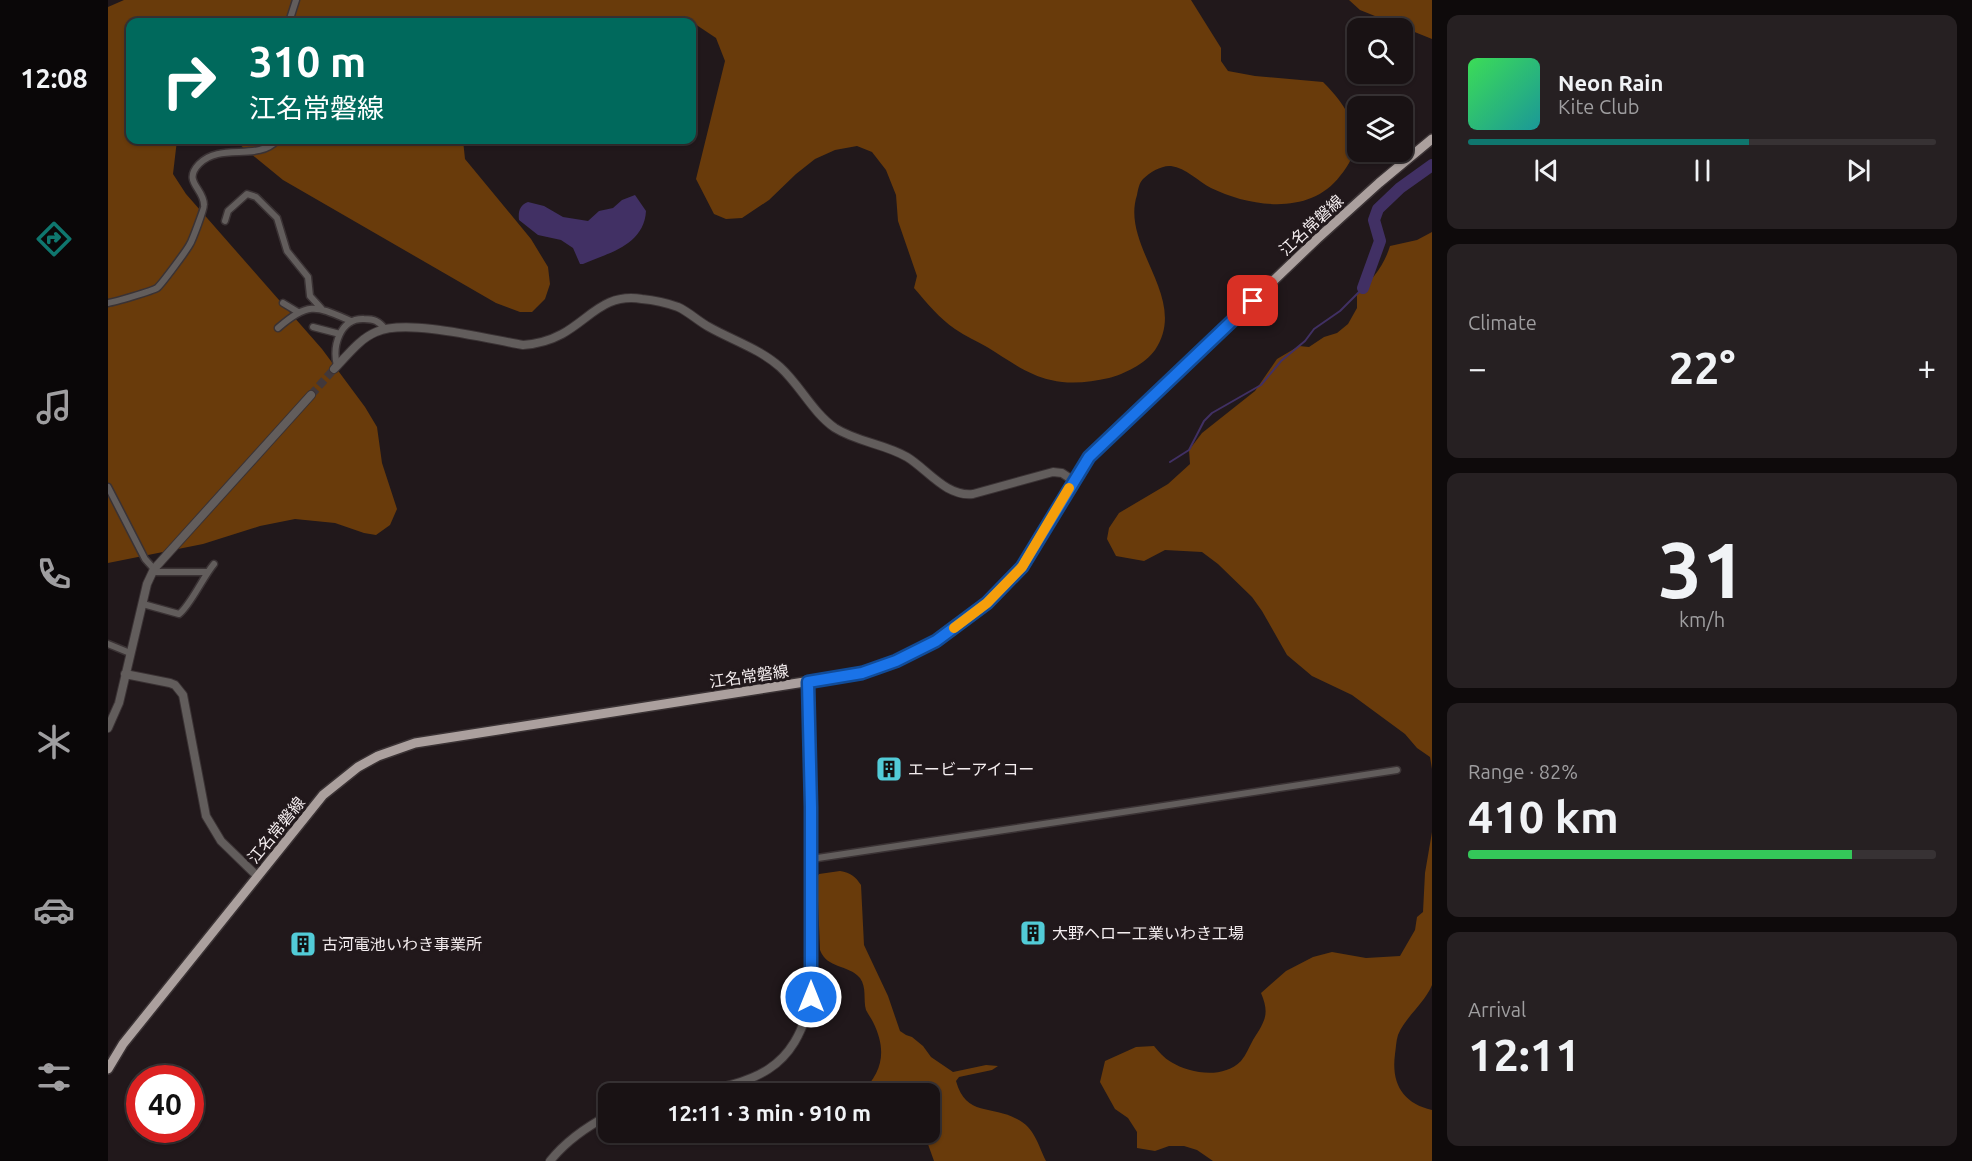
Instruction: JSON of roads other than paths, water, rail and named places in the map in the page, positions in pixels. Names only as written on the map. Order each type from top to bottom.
[{"type":"main road","name":"江名常磐線","points":[[108,1069],[123,1044],[323,795],[358,767],[398,748],[415,743],[862,673],[896,661],[936,641],[966,620],[987,603],[1022,567],[1089,457],[1317,239],[1432,139]]},
{"type":"street","points":[[290,18],[296,0]]},
{"type":"street","points":[[108,303],[158,288],[190,244],[204,209],[203,198],[192,178],[200,163],[221,153],[257,150],[271,144]]},
{"type":"street","points":[[225,221],[228,212],[245,191],[255,196],[277,218],[287,251],[308,277],[310,296],[321,308],[351,321]]},
{"type":"street","points":[[336,367],[365,339],[385,329],[428,329],[523,345],[533,344],[561,335],[597,308],[609,302],[625,297],[644,299],[677,307],[708,326],[769,357],[819,413],[836,428],[900,454],[940,483],[960,494],[973,494],[1053,472],[1062,473],[1074,481]]},
{"type":"street","points":[[283,303],[298,312]]},
{"type":"street","points":[[278,328],[298,312],[321,308]]},
{"type":"street","points":[[336,367],[336,348],[340,334],[351,321],[376,320],[385,329]]},
{"type":"street","points":[[313,327],[340,334]]},
{"type":"street","points":[[108,728],[119,703],[130,653],[154,570],[311,395]]},
{"type":"street","points":[[108,488],[145,559],[154,570],[207,572]]},
{"type":"street","points":[[143,604],[179,614],[184,610],[214,564]]},
{"type":"street","points":[[108,644],[130,653]]},
{"type":"street","points":[[125,674],[170,683],[175,685],[183,695],[207,816],[220,841],[257,876]]},
{"type":"street","points":[[738,1083],[768,1071],[788,1051],[803,1027],[811,997],[808,682]]},
{"type":"street","points":[[811,859],[1146,810],[1397,770]]},
{"type":"street","points":[[550,1161],[567,1142],[598,1122]]},
{"type":"waterway","points":[[1363,288],[1380,241],[1374,220],[1378,209],[1400,188],[1432,165]]},
{"type":"waterway","points":[[1170,462],[1189,450],[1204,421],[1212,413],[1261,385],[1281,361],[1305,341],[1314,329],[1340,311],[1363,288]]},
{"type":"tunnel","points":[[311,395],[334,369]]},
{"type":"place","name":"エービーアイコー","points":[[889,769]]},
{"type":"place","name":"大野ヘロー工業いわき工場","points":[[1033,933]]},
{"type":"place","name":"古河電池いわき事業所","points":[[303,944]]}]
